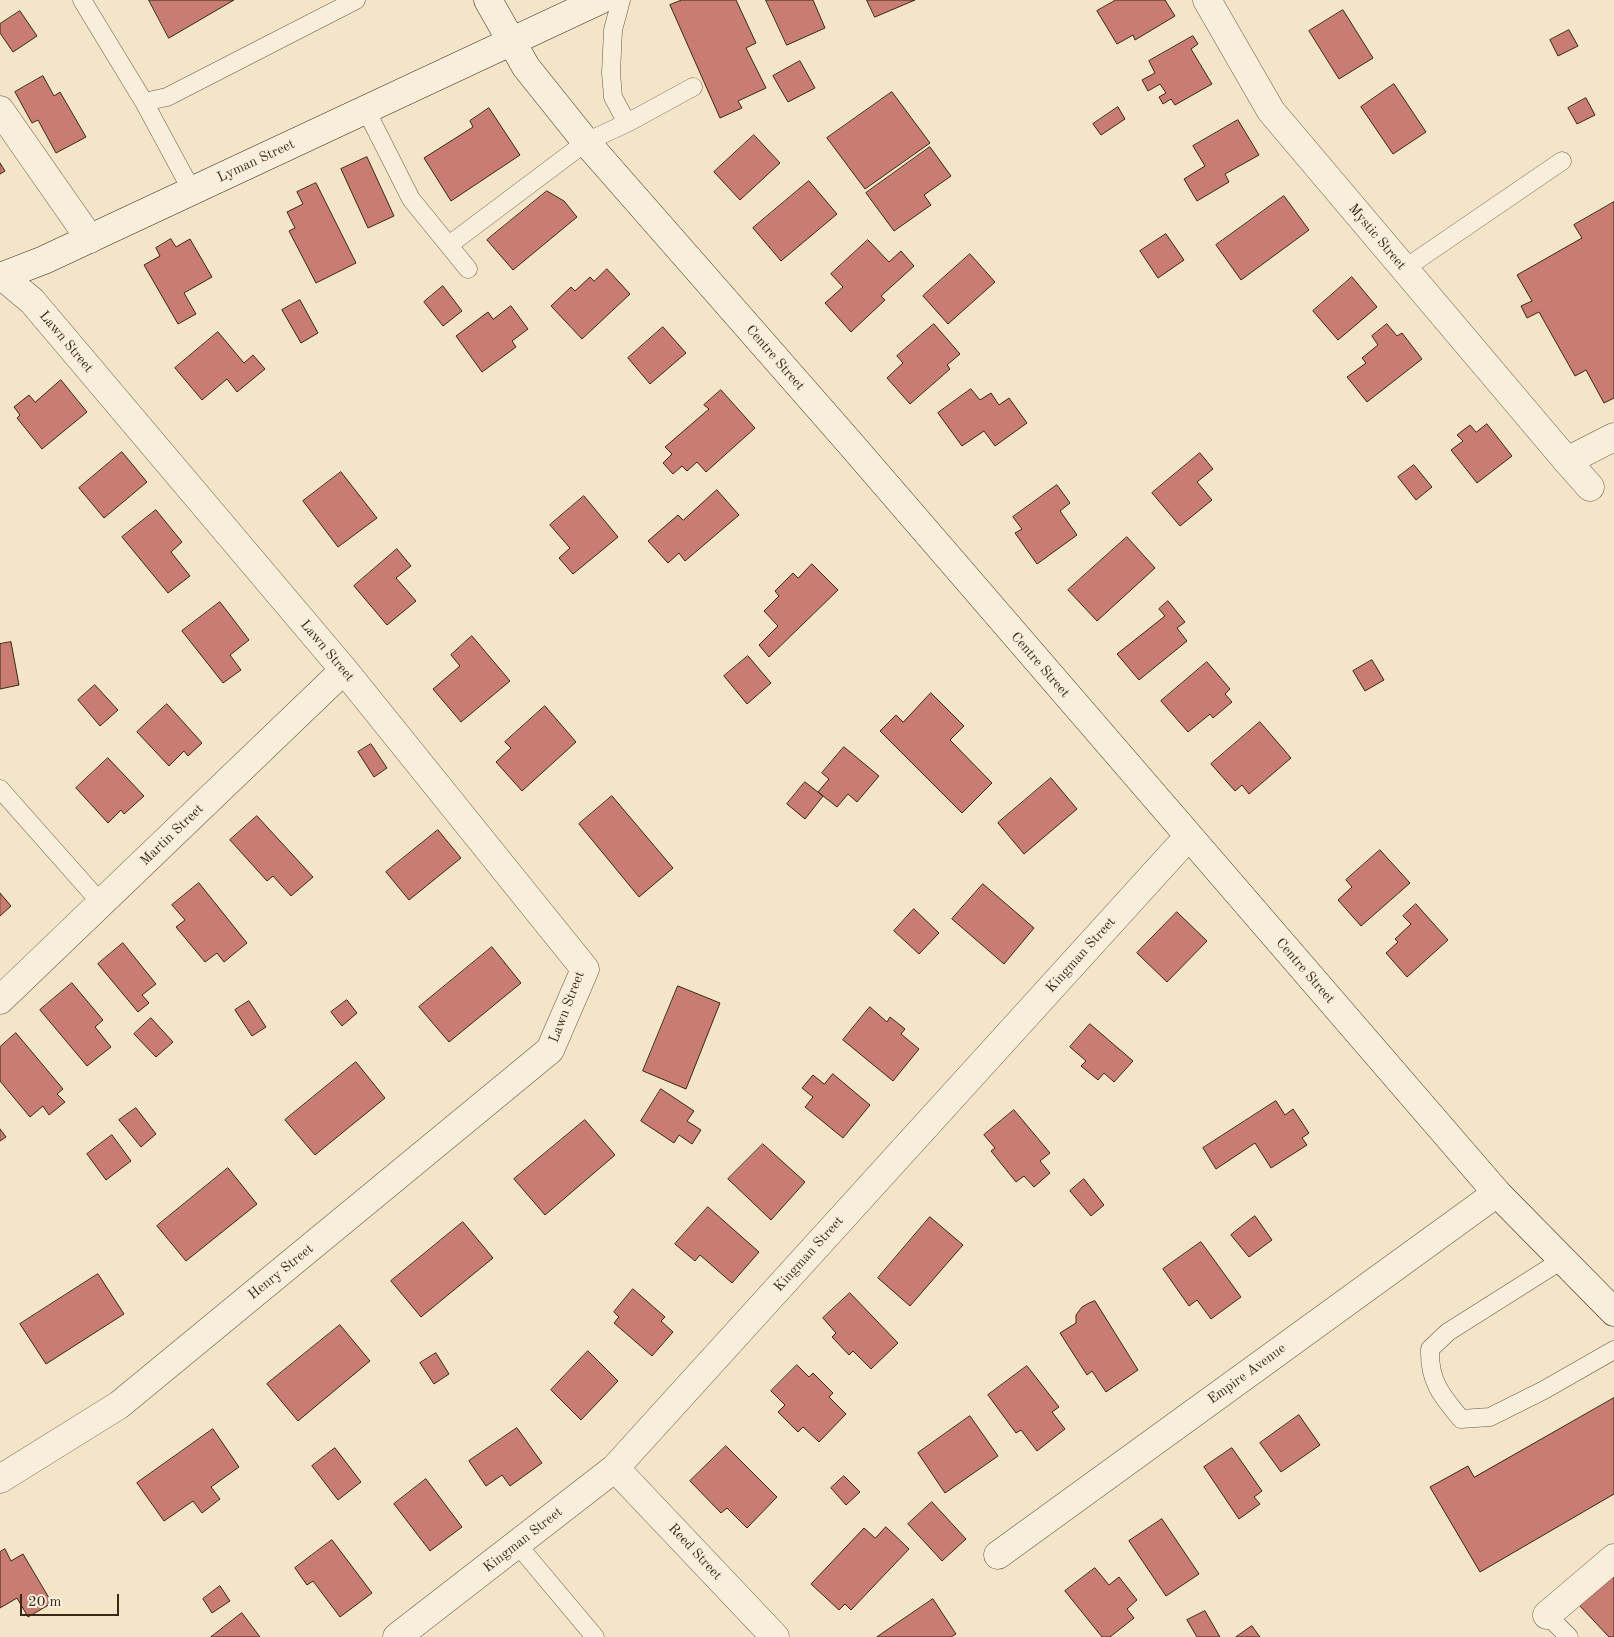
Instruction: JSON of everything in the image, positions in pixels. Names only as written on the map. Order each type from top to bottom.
[{"type":"street","name":"Centre Street","points":[[488,0],[526,68],[586,142],[842,435],[1497,1193],[1614,1312]]},
{"type":"street","name":"Lyman Street","points":[[1,277],[90,239],[600,0]]},
{"type":"street","name":"Mystic Street","points":[[1206,0],[1271,111],[1590,487]]},
{"type":"street","points":[[0,110],[90,239]]},
{"type":"street","name":"Lawn Street","points":[[1,277],[32,302],[344,670],[585,968],[550,1050]]},
{"type":"street","points":[[1566,461],[1614,437]]},
{"type":"street","name":"Martin Street","points":[[0,1000],[344,670]]},
{"type":"street","name":"Kingman Street","points":[[397,1637],[615,1468],[1188,837]]},
{"type":"street","name":"Henry Street","points":[[0,1480],[119,1405],[550,1050]]},
{"type":"street","name":"Empire Avenue","points":[[998,1555],[1497,1193]]},
{"type":"street","name":"Reed Street","points":[[615,1468],[775,1637]]},
{"type":"street","points":[[1548,1615],[1614,1558]]},
{"type":"lane","points":[[82,0],[144,102],[192,191]]},
{"type":"lane","points":[[144,102],[167,97],[356,0]]},
{"type":"lane","points":[[621,0],[613,30],[613,97],[627,123]]},
{"type":"lane","points":[[449,245],[586,142],[627,123],[693,87]]},
{"type":"lane","points":[[366,110],[411,199],[468,269]]},
{"type":"lane","points":[[1404,269],[1562,161]]},
{"type":"lane","points":[[0,789],[101,903]]},
{"type":"lane","points":[[1562,1260],[1448,1332],[1430,1349],[1430,1367],[1441,1395],[1461,1419],[1490,1417],[1544,1390],[1614,1350]]},
{"type":"lane","points":[[518,1544],[595,1637]]},
{"type":"lane","points":[[1548,1615],[1569,1637]]},
{"type":"building","points":[[149,0],[234,0],[169,38]]},
{"type":"building","points":[[682,0],[736,0],[756,43],[746,48],[766,88],[738,101],[742,108],[720,118],[670,5]]},
{"type":"building","points":[[766,0],[813,0],[825,28],[787,45]]},
{"type":"building","points":[[867,0],[915,0],[875,17]]},
{"type":"building","points":[[1116,0],[1165,0],[1175,16],[1135,40],[1133,35],[1117,44],[1097,11]]},
{"type":"building","points":[[1343,10],[1373,58],[1339,79],[1309,31]]},
{"type":"building","points":[[20,11],[37,36],[13,52],[0,33],[0,24]]},
{"type":"building","points":[[1569,30],[1578,46],[1558,56],[1550,40]]},
{"type":"building","points":[[1193,36],[1198,44],[1191,49],[1212,84],[1175,105],[1171,99],[1163,104],[1159,97],[1166,93],[1160,84],[1148,91],[1142,80],[1155,73],[1149,61]]},
{"type":"building","points":[[800,61],[815,88],[788,102],[773,76]]},
{"type":"building","points":[[43,76],[54,96],[60,92],[86,137],[56,153],[38,120],[32,123],[15,92]]},
{"type":"building","points":[[1394,84],[1426,132],[1393,154],[1361,107]]},
{"type":"building","points":[[892,92],[930,143],[865,189],[827,138]]},
{"type":"building","points":[[1586,98],[1595,115],[1577,124],[1568,108]]},
{"type":"building","points":[[1118,107],[1125,119],[1101,135],[1093,124]]},
{"type":"building","points":[[489,108],[520,155],[451,201],[424,158],[473,127],[470,121]]},
{"type":"building","points":[[1238,120],[1259,155],[1225,174],[1229,182],[1197,201],[1184,179],[1205,166],[1193,146]]},
{"type":"building","points":[[754,135],[780,163],[740,200],[714,172]]},
{"type":"building","points":[[930,147],[951,176],[924,195],[931,205],[894,231],[866,193]]},
{"type":"building","points":[[367,157],[394,216],[368,228],[341,169]]},
{"type":"building","points":[[0,163],[5,171],[0,174]]},
{"type":"building","points":[[809,181],[837,214],[781,261],[753,228]]},
{"type":"building","points":[[316,183],[356,263],[316,283],[289,231],[295,228],[287,212],[303,204],[297,192]]},
{"type":"building","points":[[547,191],[564,201],[577,217],[513,270],[487,240]]},
{"type":"building","points":[[1284,196],[1309,230],[1241,280],[1216,245]]},
{"type":"building","points":[[1614,202],[1614,398],[1604,403],[1586,370],[1575,376],[1539,312],[1527,318],[1521,306],[1532,301],[1517,275],[1582,238],[1574,225]]},
{"type":"building","points":[[1166,234],[1184,260],[1158,278],[1140,251]]},
{"type":"building","points":[[171,239],[176,247],[190,239],[212,277],[184,293],[196,314],[178,324],[144,265],[160,256],[156,248]]},
{"type":"building","points":[[868,240],[889,262],[901,251],[914,266],[881,296],[885,300],[851,332],[825,303],[843,287],[831,274]]},
{"type":"building","points":[[970,254],[995,282],[948,324],[923,296]]},
{"type":"building","points":[[607,269],[630,294],[582,339],[551,306],[571,287],[575,291],[590,277],[594,281]]},
{"type":"building","points":[[1352,277],[1377,307],[1338,340],[1313,311]]},
{"type":"building","points":[[443,286],[462,311],[443,326],[424,302]]},
{"type":"building","points":[[300,300],[318,333],[301,343],[282,310]]},
{"type":"building","points":[[511,306],[528,329],[512,341],[516,347],[482,372],[456,336],[488,312],[493,319]]},
{"type":"building","points":[[934,324],[960,354],[947,365],[950,369],[910,404],[887,378],[903,363],[897,356]]},
{"type":"building","points":[[1387,324],[1397,336],[1402,333],[1422,359],[1367,402],[1347,377],[1366,363],[1362,358],[1378,345],[1372,336]]},
{"type":"building","points":[[663,327],[686,353],[650,384],[628,358]]},
{"type":"building","points":[[218,332],[244,363],[253,355],[265,369],[237,392],[227,379],[202,400],[175,368]]},
{"type":"building","points":[[61,380],[87,412],[42,449],[17,418],[20,415],[14,407],[29,395],[35,402]]},
{"type":"building","points":[[971,389],[980,400],[991,393],[999,405],[1009,398],[1027,423],[995,446],[984,431],[962,446],[938,413]]},
{"type":"building","points":[[721,390],[755,428],[706,472],[697,462],[687,471],[682,466],[673,474],[663,463],[672,454],[665,447],[709,409],[704,405]]},
{"type":"building","points":[[1487,424],[1512,456],[1477,483],[1451,450],[1463,441],[1457,435],[1470,425],[1476,432]]},
{"type":"building","points":[[122,452],[147,482],[104,518],[79,488]]},
{"type":"building","points":[[1200,453],[1213,469],[1197,482],[1212,500],[1180,526],[1152,493]]},
{"type":"building","points":[[1414,465],[1432,487],[1416,500],[1398,477]]},
{"type":"building","points":[[341,472],[377,518],[338,547],[303,501]]},
{"type":"building","points":[[1057,485],[1070,503],[1060,511],[1077,535],[1037,564],[1015,533],[1022,529],[1013,517]]},
{"type":"building","points":[[717,490],[739,515],[685,561],[679,553],[668,563],[648,541],[678,515],[683,520]]},
{"type":"building","points":[[584,496],[618,537],[573,574],[559,558],[570,548],[550,525]]},
{"type":"building","points":[[156,510],[182,542],[171,552],[190,576],[168,593],[122,537]]},
{"type":"building","points":[[1127,537],[1155,568],[1097,621],[1068,590]]},
{"type":"building","points":[[397,549],[411,566],[396,578],[416,601],[387,625],[354,586]]},
{"type":"building","points":[[812,564],[838,590],[769,657],[759,645],[778,626],[764,611],[779,596],[775,591],[793,573],[798,578]]},
{"type":"building","points":[[1168,601],[1185,622],[1177,628],[1187,641],[1139,680],[1117,654],[1165,616],[1159,609]]},
{"type":"building","points":[[220,602],[249,640],[230,655],[241,670],[223,683],[182,631]]},
{"type":"building","points":[[472,636],[510,681],[461,722],[433,689],[460,666],[451,655]]},
{"type":"building","points":[[11,642],[19,685],[0,689],[0,644]]},
{"type":"building","points":[[748,656],[771,683],[747,704],[724,676]]},
{"type":"building","points":[[1372,660],[1384,680],[1365,691],[1353,671]]},
{"type":"building","points":[[1207,662],[1230,689],[1225,694],[1232,702],[1213,718],[1210,714],[1188,732],[1161,701]]},
{"type":"building","points":[[95,685],[118,710],[100,726],[78,700]]},
{"type":"building","points":[[931,693],[964,726],[950,740],[992,783],[962,813],[880,731],[896,715],[903,722]]},
{"type":"building","points":[[167,704],[202,743],[188,756],[184,751],[169,766],[137,732]]},
{"type":"building","points":[[545,706],[576,742],[522,791],[496,762],[511,748],[505,742]]},
{"type":"building","points":[[1260,722],[1291,758],[1249,794],[1242,785],[1235,791],[1211,764]]},
{"type":"building","points":[[371,744],[387,768],[374,777],[358,752]]},
{"type":"building","points":[[844,747],[879,776],[857,802],[848,794],[837,807],[818,792],[829,779],[822,773]]},
{"type":"building","points":[[108,758],[144,796],[124,814],[121,810],[108,823],[76,788]]},
{"type":"building","points":[[1051,778],[1077,809],[1024,854],[998,823]]},
{"type":"building","points":[[805,782],[823,796],[805,819],[787,804]]},
{"type":"building","points":[[612,796],[673,868],[639,897],[579,824]]},
{"type":"building","points":[[257,816],[313,877],[291,896],[273,876],[267,881],[230,840]]},
{"type":"building","points":[[438,830],[461,858],[409,900],[386,872]]},
{"type":"building","points":[[1380,850],[1410,883],[1361,926],[1338,900],[1352,887],[1346,880]]},
{"type":"building","points":[[199,883],[247,943],[224,962],[217,953],[205,962],[176,927],[185,920],[172,905]]},
{"type":"building","points":[[983,884],[1034,928],[1004,964],[952,919]]},
{"type":"building","points":[[0,893],[11,906],[0,916]]},
{"type":"building","points":[[1416,904],[1448,940],[1407,977],[1386,953],[1398,942],[1395,939],[1411,924],[1403,916]]},
{"type":"building","points":[[914,909],[939,933],[919,954],[894,931]]},
{"type":"building","points":[[1177,912],[1207,941],[1167,982],[1137,953]]},
{"type":"building","points":[[123,943],[156,984],[142,995],[149,1003],[138,1012],[98,964]]},
{"type":"building","points":[[492,947],[521,983],[449,1042],[419,1007]]},
{"type":"building","points":[[72,983],[103,1020],[95,1027],[111,1047],[87,1066],[40,1010]]},
{"type":"building","points":[[678,986],[720,1003],[686,1089],[643,1071]]},
{"type":"building","points":[[347,1000],[357,1013],[342,1026],[331,1012]]},
{"type":"building","points":[[249,1001],[266,1027],[252,1036],[235,1010]]},
{"type":"building","points":[[870,1007],[887,1022],[890,1017],[905,1029],[901,1034],[919,1049],[893,1081],[843,1040]]},
{"type":"building","points":[[151,1018],[173,1042],[156,1057],[134,1034]]},
{"type":"building","points":[[1090,1024],[1133,1061],[1114,1082],[1104,1073],[1098,1080],[1081,1066],[1086,1061],[1070,1047]]},
{"type":"building","points":[[16,1033],[63,1089],[57,1094],[65,1102],[49,1115],[43,1106],[30,1117],[0,1081],[0,1047]]},
{"type":"building","points":[[356,1062],[385,1098],[315,1155],[285,1120]]},
{"type":"building","points":[[833,1074],[870,1105],[843,1138],[805,1107],[813,1097],[802,1088],[813,1075],[824,1084]]},
{"type":"building","points":[[661,1089],[694,1111],[687,1121],[701,1130],[692,1144],[679,1135],[674,1143],[641,1121]]},
{"type":"building","points":[[1276,1101],[1285,1115],[1293,1109],[1309,1133],[1302,1138],[1307,1145],[1271,1168],[1255,1143],[1216,1169],[1203,1148]]},
{"type":"building","points":[[136,1108],[156,1134],[141,1147],[119,1120]]},
{"type":"building","points":[[1014,1110],[1050,1153],[1040,1161],[1050,1173],[1034,1187],[1024,1176],[1016,1182],[991,1151],[995,1148],[984,1135]]},
{"type":"building","points":[[585,1120],[615,1155],[545,1215],[514,1179]]},
{"type":"building","points":[[0,1129],[6,1137],[0,1141]]},
{"type":"building","points":[[112,1135],[131,1161],[106,1180],[87,1154]]},
{"type":"building","points":[[763,1144],[805,1182],[771,1220],[728,1179]]},
{"type":"building","points":[[228,1168],[257,1204],[186,1261],[157,1226]]},
{"type":"building","points":[[1084,1179],[1104,1205],[1091,1216],[1070,1191]]},
{"type":"building","points":[[708,1207],[759,1252],[732,1283],[700,1255],[695,1261],[675,1244]]},
{"type":"building","points":[[1255,1216],[1272,1240],[1249,1257],[1231,1235]]},
{"type":"building","points":[[930,1217],[963,1245],[910,1306],[878,1278]]},
{"type":"building","points":[[463,1222],[493,1258],[421,1317],[391,1281]]},
{"type":"building","points":[[1201,1242],[1241,1297],[1211,1319],[1197,1300],[1189,1306],[1163,1269]]},
{"type":"building","points":[[98,1274],[124,1314],[46,1364],[20,1324]]},
{"type":"building","points":[[633,1289],[665,1317],[661,1321],[673,1332],[652,1356],[614,1323],[619,1317],[614,1312]]},
{"type":"building","points":[[850,1293],[898,1343],[871,1369],[853,1351],[849,1355],[832,1337],[836,1333],[823,1318]]},
{"type":"building","points":[[1095,1301],[1138,1370],[1106,1392],[1092,1371],[1087,1375],[1060,1333],[1076,1323],[1076,1315],[1082,1307]]},
{"type":"building","points":[[340,1325],[370,1361],[298,1421],[267,1384]]},
{"type":"building","points":[[588,1351],[618,1381],[581,1420],[551,1390]]},
{"type":"building","points":[[436,1353],[449,1374],[434,1384],[420,1363]]},
{"type":"building","points":[[797,1365],[809,1377],[813,1373],[833,1393],[829,1397],[846,1414],[819,1442],[803,1427],[798,1432],[778,1412],[785,1405],[771,1391]]},
{"type":"building","points":[[1027,1366],[1059,1407],[1052,1412],[1065,1429],[1037,1451],[1021,1430],[1016,1433],[988,1395]]},
{"type":"building","points":[[1614,1398],[1614,1494],[1480,1572],[1430,1487],[1468,1466],[1474,1477]]},
{"type":"building","points":[[1299,1415],[1320,1445],[1281,1472],[1260,1443]]},
{"type":"building","points":[[970,1416],[998,1456],[945,1493],[918,1453]]},
{"type":"building","points":[[517,1428],[542,1463],[510,1486],[502,1475],[486,1486],[469,1461]]},
{"type":"building","points":[[213,1429],[239,1467],[211,1487],[220,1499],[202,1513],[193,1501],[164,1521],[137,1483]]},
{"type":"building","points":[[726,1446],[777,1497],[747,1528],[727,1508],[721,1513],[690,1481]]},
{"type":"building","points":[[335,1448],[361,1482],[338,1500],[312,1466]]},
{"type":"building","points":[[1232,1448],[1262,1491],[1254,1497],[1260,1504],[1239,1519],[1204,1467]]},
{"type":"building","points":[[844,1476],[860,1492],[846,1505],[831,1488]]},
{"type":"building","points":[[426,1479],[462,1527],[430,1551],[394,1504]]},
{"type":"building","points":[[932,1502],[966,1539],[942,1561],[908,1524]]},
{"type":"building","points":[[1162,1519],[1199,1574],[1166,1596],[1129,1541]]},
{"type":"building","points":[[886,1527],[909,1549],[851,1610],[845,1604],[839,1610],[811,1584],[864,1528],[875,1538]]},
{"type":"building","points":[[332,1540],[372,1593],[340,1617],[313,1581],[307,1585],[295,1568]]},
{"type":"building","points":[[5,1549],[11,1561],[23,1554],[52,1603],[28,1617],[17,1598],[0,1608],[0,1552]]},
{"type":"building","points":[[1095,1568],[1109,1585],[1119,1577],[1137,1600],[1127,1609],[1134,1618],[1110,1637],[1102,1637],[1065,1591]]},
{"type":"building","points":[[1614,1573],[1614,1637],[1609,1637],[1579,1605]]},
{"type":"building","points":[[220,1586],[230,1601],[212,1613],[203,1599]]},
{"type":"building","points":[[933,1599],[956,1634],[951,1637],[877,1637]]},
{"type":"building","points":[[1205,1611],[1220,1637],[1197,1637],[1187,1620]]},
{"type":"building","points":[[242,1613],[260,1637],[211,1637]]},
{"type":"building","points":[[1252,1626],[1260,1637],[1236,1637]]}]
